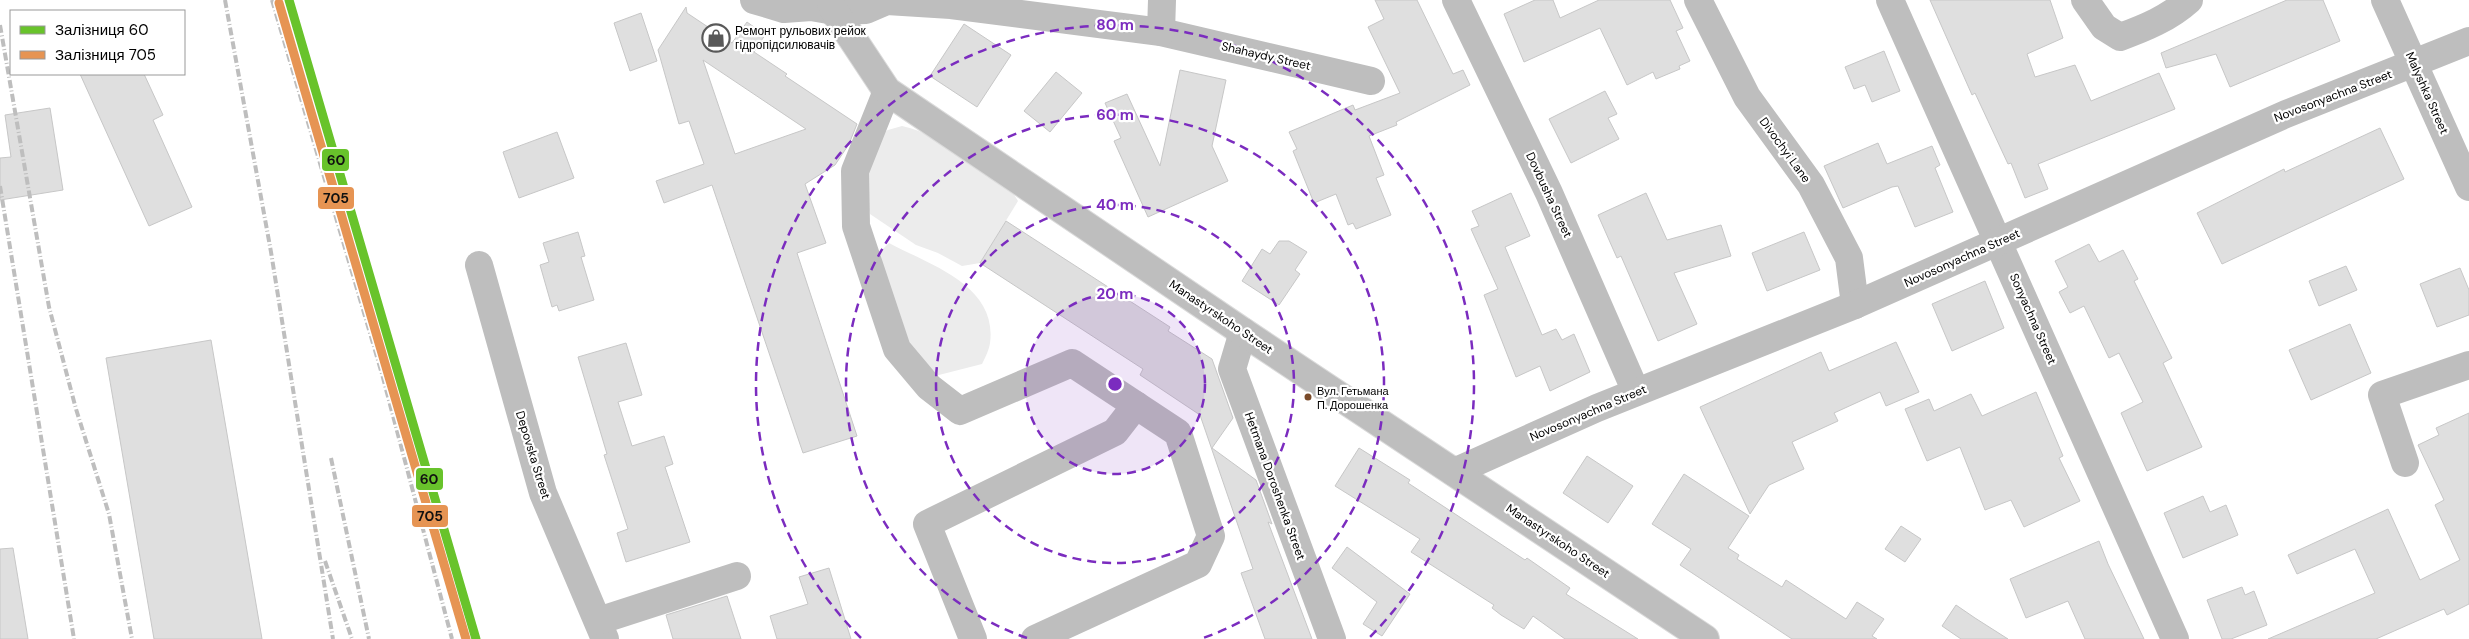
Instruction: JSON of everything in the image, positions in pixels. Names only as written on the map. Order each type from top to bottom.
[{"type":"street","points":[[754,0],[784,9],[832,5]]},
{"type":"street","points":[[1161,32],[1162,0]]},
{"type":"street","name":"Dovbusha Street","points":[[1456,0],[1549,193],[1636,392]]},
{"type":"street","name":"Divochyi Lane","points":[[1698,0],[1747,97],[1811,185],[1849,258],[1854,305]]},
{"type":"street","name":"Sonyachna Street","points":[[1890,0],[2175,639]]},
{"type":"street","points":[[2085,0],[2104,27],[2120,37],[2142,30],[2174,13],[2189,0]]},
{"type":"street","name":"Malyshka Street","points":[[2385,0],[2469,186]]},
{"type":"street","name":"Shahaydy Street","points":[[832,5],[866,10],[887,1],[942,5],[1161,32],[1371,81]]},
{"type":"street","name":"Manastyrskoho Street","points":[[832,5],[887,92],[1243,332],[1705,639]]},
{"type":"street","name":"Novosonyachna Street","points":[[1454,472],[1636,392],[1854,305],[2286,114],[2414,64],[2469,40]]},
{"type":"street","points":[[887,92],[854,171],[856,226],[897,349],[929,387],[960,411],[1072,363],[1178,433],[1211,536],[1198,564],[1035,639]]},
{"type":"street","name":"Depovska Street","points":[[480,265],[543,493],[602,630]]},
{"type":"street","name":"Hetmana Doroshenka Street","points":[[1243,332],[1232,369],[1332,639]]},
{"type":"street","points":[[2405,463],[2382,395],[2469,365]]},
{"type":"street","points":[[973,639],[927,524],[1115,432],[1136,405]]},
{"type":"street","points":[[602,630],[737,576]]},
{"type":"shaded area","points":[[902,126],[932,137],[946,145],[1013,193],[1018,201],[980,263],[962,266],[938,253],[916,245],[870,214],[865,194],[875,136]]},
{"type":"shaded area","points":[[889,243],[940,269],[972,291],[983,306],[990,323],[990,343],[982,364],[935,376],[919,364],[882,284],[881,251]]},
{"type":"building","points":[[1375,0],[1417,0],[1453,74],[1463,70],[1470,85],[1396,122],[1397,125],[1369,136],[1384,175],[1376,178],[1391,215],[1356,229],[1353,223],[1348,225],[1336,194],[1314,203],[1293,151],[1297,149],[1289,132],[1353,105],[1355,110],[1400,93],[1368,27],[1384,19]]},
{"type":"building","points":[[1535,0],[1553,0],[1560,18],[1599,0],[1670,0],[1683,28],[1676,31],[1690,61],[1679,66],[1680,69],[1656,79],[1653,72],[1627,85],[1600,28],[1524,62],[1504,14]]},
{"type":"building","points":[[1930,0],[2050,0],[2063,38],[2027,54],[2035,77],[2075,65],[2091,101],[2159,73],[2175,109],[2038,164],[2048,189],[2025,198],[2011,163],[2008,164],[1975,93],[1972,95]]},
{"type":"building","points":[[2287,0],[2323,0],[2340,41],[2230,87],[2216,54],[2166,68],[2161,53]]},
{"type":"building","points":[[686,7],[687,13],[732,43],[747,22],[765,35],[754,52],[787,74],[785,76],[857,124],[849,144],[835,165],[805,184],[826,243],[797,253],[857,436],[803,453],[712,185],[664,203],[656,181],[704,164],[689,121],[679,124],[658,50]],"holes":[[[703,60],[806,129],[735,154]]]},
{"type":"building","points":[[641,13],[657,61],[630,71],[614,23]]},
{"type":"building","points":[[964,24],[1011,55],[977,107],[930,76]]},
{"type":"building","points":[[1884,51],[1900,91],[1872,102],[1865,85],[1854,89],[1845,67]]},
{"type":"building","points":[[1180,70],[1226,80],[1212,146],[1228,181],[1148,217],[1114,141],[1121,138],[1105,103],[1127,94],[1160,166]]},
{"type":"building","points":[[1056,72],[1082,93],[1050,132],[1024,111]]},
{"type":"building","points":[[80,75],[144,75],[163,115],[153,120],[192,207],[149,226]]},
{"type":"building","points":[[1605,91],[1617,114],[1608,118],[1619,139],[1571,163],[1549,119]]},
{"type":"building","points":[[50,108],[63,190],[0,200],[0,158],[11,157],[5,115]]},
{"type":"building","points":[[2380,128],[2404,179],[2222,264],[2197,213],[2284,169],[2285,172]]},
{"type":"building","points":[[557,132],[574,178],[519,198],[503,152]]},
{"type":"building","points":[[1878,143],[1887,164],[1932,146],[1940,165],[1935,168],[1953,212],[1915,227],[1898,186],[1843,208],[1824,166]]},
{"type":"building","points":[[1511,193],[1530,236],[1505,247],[1542,335],[1556,329],[1562,340],[1574,334],[1590,372],[1550,391],[1540,366],[1516,377],[1484,295],[1498,289],[1471,229],[1479,226],[1472,211]]},
{"type":"building","points":[[1646,193],[1667,240],[1721,225],[1731,256],[1674,273],[1697,324],[1658,341],[1621,256],[1617,258],[1598,215]]},
{"type":"building","points":[[1006,221],[1170,327],[1168,331],[1212,359],[1233,418],[1212,448],[1256,480],[1272,524],[1268,522],[1312,639],[1265,639],[1241,573],[1253,569],[1200,415],[1140,375],[1143,369],[980,263]]},
{"type":"building","points":[[578,232],[585,256],[581,257],[594,300],[559,311],[557,305],[552,307],[540,265],[549,262],[543,243]]},
{"type":"building","points":[[1804,232],[1820,270],[1767,291],[1752,253]]},
{"type":"building","points":[[1279,241],[1289,241],[1307,252],[1295,270],[1300,274],[1279,305],[1242,281],[1262,249],[1270,254]]},
{"type":"building","points":[[2089,244],[2099,262],[2123,250],[2138,279],[2134,281],[2172,358],[2163,363],[2202,447],[2147,471],[2121,413],[2143,402],[2119,353],[2109,358],[2084,306],[2070,313],[2059,292],[2068,287],[2055,261]]},
{"type":"building","points":[[2346,266],[2357,290],[2319,306],[2309,281]]},
{"type":"building","points":[[2460,268],[2469,290],[2469,315],[2437,327],[2420,284]]},
{"type":"building","points":[[1985,281],[2004,328],[1952,351],[1932,304]]},
{"type":"building","points":[[2350,324],[2371,373],[2311,400],[2289,350]]},
{"type":"building","points":[[211,340],[262,639],[154,639],[106,358]]},
{"type":"building","points":[[1896,342],[1919,392],[1886,406],[1880,392],[1834,413],[1838,421],[1792,442],[1804,469],[1769,485],[1750,514],[1700,407],[1821,352],[1829,371]]},
{"type":"building","points":[[626,343],[642,395],[618,402],[632,446],[664,436],[673,464],[665,467],[690,542],[626,562],[617,533],[628,529],[604,455],[607,454],[578,357]]},
{"type":"building","points":[[2036,392],[2063,456],[2059,458],[2080,501],[2024,527],[2011,500],[1985,510],[1960,447],[1927,461],[1905,409],[1929,399],[1934,411],[1971,394],[1982,416]]},
{"type":"building","points":[[2469,413],[2469,604],[2447,615],[2444,609],[2376,639],[2268,639],[2375,593],[2355,549],[2297,574],[2288,555],[2388,509],[2420,580],[2460,560],[2435,505],[2444,500],[2418,445],[2439,435],[2436,428]]},
{"type":"building","points":[[1359,448],[1410,480],[1408,483],[1525,560],[1527,558],[1570,588],[1566,594],[1638,639],[1565,639],[1533,616],[1524,629],[1501,615],[1492,608],[1494,605],[1411,552],[1420,539],[1335,486]]},
{"type":"building","points":[[1587,456],[1633,486],[1608,523],[1563,493]]},
{"type":"building","points":[[1684,474],[1749,516],[1728,548],[1739,555],[1737,559],[1782,587],[1786,580],[1846,619],[1857,602],[1884,619],[1872,636],[1877,639],[1792,639],[1680,565],[1691,549],[1652,524]]},
{"type":"building","points":[[2203,496],[2210,512],[2226,505],[2238,535],[2183,558],[2164,513]]},
{"type":"building","points":[[1901,526],[1921,539],[1905,562],[1885,549]]},
{"type":"building","points":[[2099,541],[2144,639],[2085,639],[2068,601],[2026,618],[2010,579]]},
{"type":"building","points":[[1347,547],[1410,594],[1382,636],[1363,624],[1377,602],[1332,568]]},
{"type":"building","points":[[13,548],[28,639],[0,639],[0,549]]},
{"type":"building","points":[[829,568],[851,639],[777,639],[770,616],[808,604],[799,577]]},
{"type":"building","points":[[2242,587],[2245,595],[2254,591],[2267,625],[2231,639],[2222,639],[2207,600]]},
{"type":"building","points":[[727,596],[741,639],[673,639],[666,615]]},
{"type":"building","points":[[1956,605],[2008,639],[1961,639],[1942,626]]},
{"type":"railway","points":[[225,0],[271,252],[333,639]]},
{"type":"railway","points":[[272,0],[382,374],[452,639]]},
{"type":"railway","points":[[0,25],[49,307],[76,409],[109,514],[132,639]]},
{"type":"railway","points":[[0,186],[74,639]]},
{"type":"railway","points":[[331,458],[369,639]]},
{"type":"railway","points":[[325,561],[352,639]]},
{"type":"rail line","name":"60","points":[[289,0],[476,639]]},
{"type":"rail line","name":"705","points":[[279,3],[466,639]]},
{"type":"place","name":"Ремонт рульових рейок гідропідсилювачів","points":[[716,38]]},
{"type":"place","name":"Вул. Гетьмана П. Дорошенка","points":[[1308,397]]}]
